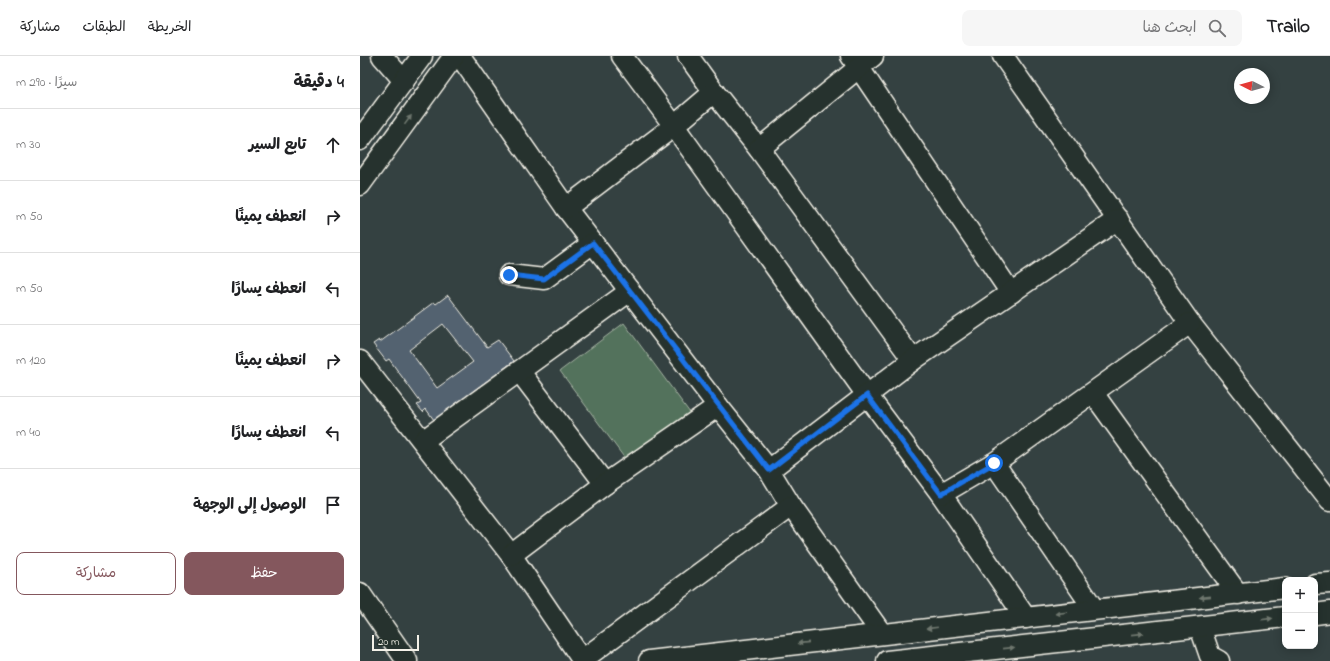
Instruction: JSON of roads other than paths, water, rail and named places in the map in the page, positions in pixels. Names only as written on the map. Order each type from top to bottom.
[{"type":"street","points":[[382,56],[404,81]]},
{"type":"street","points":[[391,142],[365,133],[422,56]]},
{"type":"street","points":[[360,185],[454,56]]},
{"type":"street","points":[[460,56],[566,208],[769,470],[791,506],[882,634]]},
{"type":"street","points":[[622,56],[867,395],[941,494],[1026,618]]},
{"type":"street","points":[[688,56],[759,149],[913,360]]},
{"type":"street","points":[[1003,56],[1190,323],[1330,501]]},
{"type":"street","points":[[759,149],[861,59],[1011,293]]},
{"type":"street","points":[[566,208],[674,126],[714,92]]},
{"type":"street","points":[[769,470],[913,360],[1118,219]]},
{"type":"street","points":[[509,275],[544,279],[593,243]]},
{"type":"street","points":[[424,440],[630,291]]},
{"type":"street","points":[[941,494],[994,463],[1190,323]]},
{"type":"street","points":[[363,371],[424,440],[511,555],[582,660],[791,506]]},
{"type":"street","points":[[520,372],[605,484]]},
{"type":"street","points":[[1093,393],[1238,594]]},
{"type":"street","points":[[511,555],[605,484],[718,406]]},
{"type":"street","points":[[994,463],[1094,609]]},
{"type":"street","points":[[1318,584],[1330,583]]},
{"type":"street","points":[[649,661],[735,656],[882,634],[1282,588]]},
{"type":"street","points":[[360,594],[407,661]]},
{"type":"street","points":[[1318,614],[1330,612]]},
{"type":"street","points":[[887,661],[952,658],[1282,617]]},
{"type":"street","points":[[1200,627],[1210,656],[1219,661]]}]
